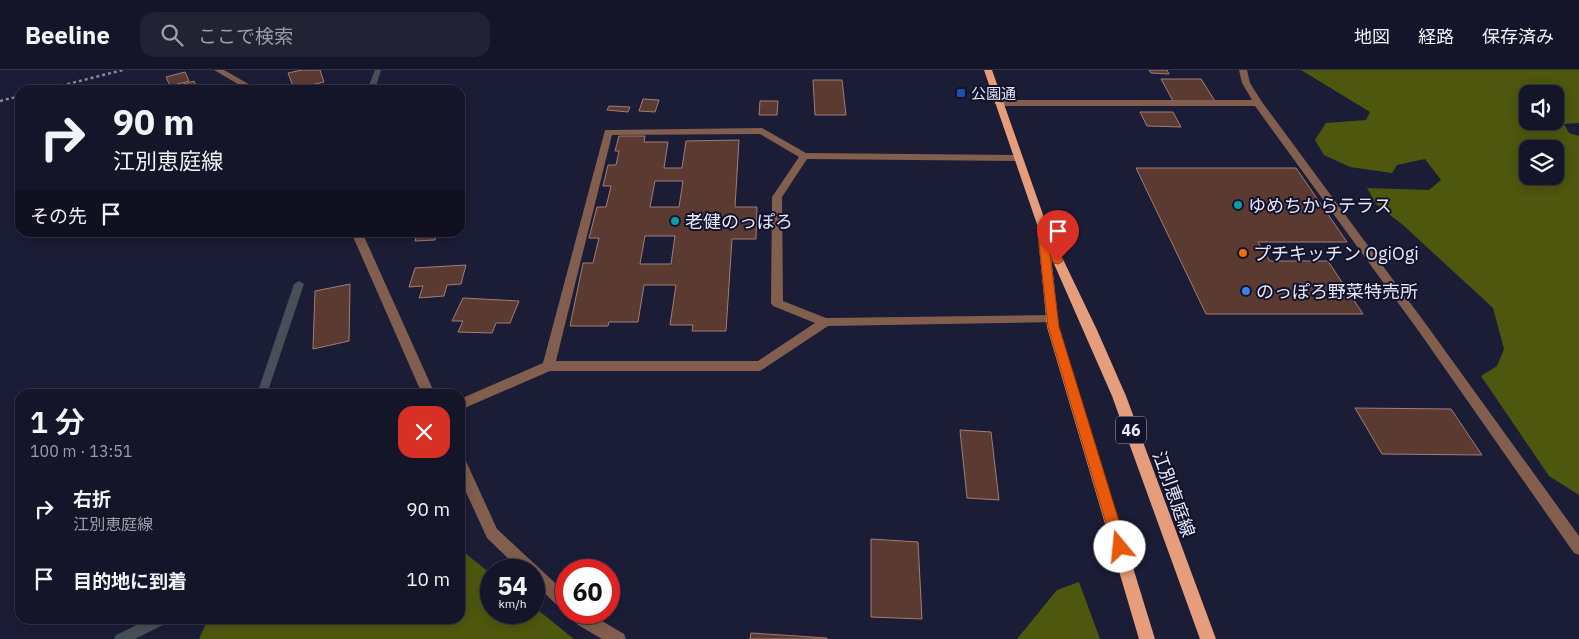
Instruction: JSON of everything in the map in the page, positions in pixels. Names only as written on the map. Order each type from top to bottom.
[{"type":"main road","name":"江別恵庭線","points":[[988,70],[1042,226],[1091,330],[1118,396],[1208,639]]},
{"type":"main road","name":"江別恵庭線","points":[[1042,226],[1052,319],[1148,639]]},
{"type":"street","points":[[218,70],[246,85]]},
{"type":"street","points":[[1242,70],[1246,83],[1258,103],[1424,330],[1579,548]]},
{"type":"street","points":[[998,103],[1258,103]]},
{"type":"street","points":[[549,366],[608,132],[762,131],[804,156],[1017,158]]},
{"type":"street","points":[[804,156],[777,197],[777,303],[825,322],[1052,319]]},
{"type":"street","points":[[358,237],[427,389]]},
{"type":"street","points":[[465,404],[549,366],[760,366],[825,322]]},
{"type":"street","points":[[465,474],[492,533],[519,559]]},
{"type":"street","points":[[545,583],[555,593]]},
{"type":"street","points":[[591,624],[618,639]]},
{"type":"path","points":[[64,85],[123,70]]},
{"type":"path","points":[[0,101],[15,97]]},
{"type":"green space","points":[[1301,70],[1579,70],[1579,123],[1564,124],[1569,133],[1579,136],[1579,495],[1549,476],[1481,376],[1497,366],[1504,349],[1493,308],[1403,225],[1376,204],[1367,188],[1429,190],[1441,180],[1425,159],[1397,165],[1392,173],[1350,167],[1324,155],[1315,140],[1326,123],[1366,120],[1370,112]]},
{"type":"green space","points":[[465,553],[480,565],[480,624],[545,624],[545,616],[574,639],[199,639],[206,624],[465,624]]},
{"type":"green space","points":[[1079,582],[1100,639],[1017,639],[1057,590]]},
{"type":"building","points":[[302,70],[320,70],[324,82],[311,85],[292,85],[288,73]]},
{"type":"building","points":[[1149,70],[1167,70],[1169,74],[1151,73]]},
{"type":"building","points":[[185,72],[189,81],[170,85],[166,77]]},
{"type":"building","points":[[1161,79],[1201,79],[1215,101],[1173,101]]},
{"type":"building","points":[[813,80],[842,80],[846,115],[815,115]]},
{"type":"building","points":[[194,81],[196,85],[180,85]]},
{"type":"building","points":[[643,99],[659,100],[655,112],[639,111]]},
{"type":"building","points":[[760,101],[778,101],[777,115],[759,115]]},
{"type":"building","points":[[609,106],[630,107],[628,112],[607,110]]},
{"type":"building","points":[[1140,112],[1173,112],[1181,127],[1147,126]]},
{"type":"building","name":"老健のっぽろ","points":[[619,136],[645,136],[644,142],[668,142],[664,168],[682,168],[686,141],[739,140],[735,207],[757,207],[756,239],[732,239],[726,331],[692,331],[693,325],[670,325],[676,285],[644,285],[638,322],[609,322],[608,326],[570,326],[583,263],[593,263],[599,238],[589,238],[597,207],[606,207],[611,186],[603,186],[608,165],[616,165],[619,151],[615,151]],"holes":[[[655,181],[683,181],[679,207],[650,207]],[[645,236],[675,236],[671,264],[640,264]]]},
{"type":"building","name":"ゆめちからテラス","points":[[1136,168],[1296,168],[1347,242],[1258,242],[1270,261],[1328,261],[1363,314],[1206,314]]},
{"type":"building","points":[[416,237],[436,237],[435,240],[415,241]]},
{"type":"building","points":[[466,265],[461,284],[447,285],[444,296],[419,298],[423,286],[409,287],[415,268]]},
{"type":"building","points":[[350,284],[349,341],[313,349],[315,291]]},
{"type":"building","points":[[463,298],[519,301],[510,323],[496,323],[492,333],[458,332],[463,321],[452,321]]},
{"type":"building","points":[[1355,408],[1451,409],[1482,455],[1382,454]]},
{"type":"building","points":[[960,430],[991,432],[999,500],[967,498]]},
{"type":"building","points":[[871,539],[918,542],[922,619],[871,617]]},
{"type":"building","points":[[751,633],[827,638],[827,639],[750,639]]},
{"type":"waterway","points":[[373,85],[378,70]]},
{"type":"waterway","points":[[264,389],[299,284]]},
{"type":"waterway","points":[[121,639],[152,624]]},
{"type":"place","name":"公園通","points":[[961,93]]},
{"type":"place","name":"ゆめちからテラス","points":[[1238,205]]},
{"type":"place","name":"老健のっぽろ","points":[[675,221]]},
{"type":"place","name":"プチキッチン OgiOgi","points":[[1243,253]]},
{"type":"place","name":"のっぽろ野菜特売所","points":[[1246,291]]},
{"type":"route","points":[[1058,261],[1042,226],[1053,327],[1120,547]]}]
